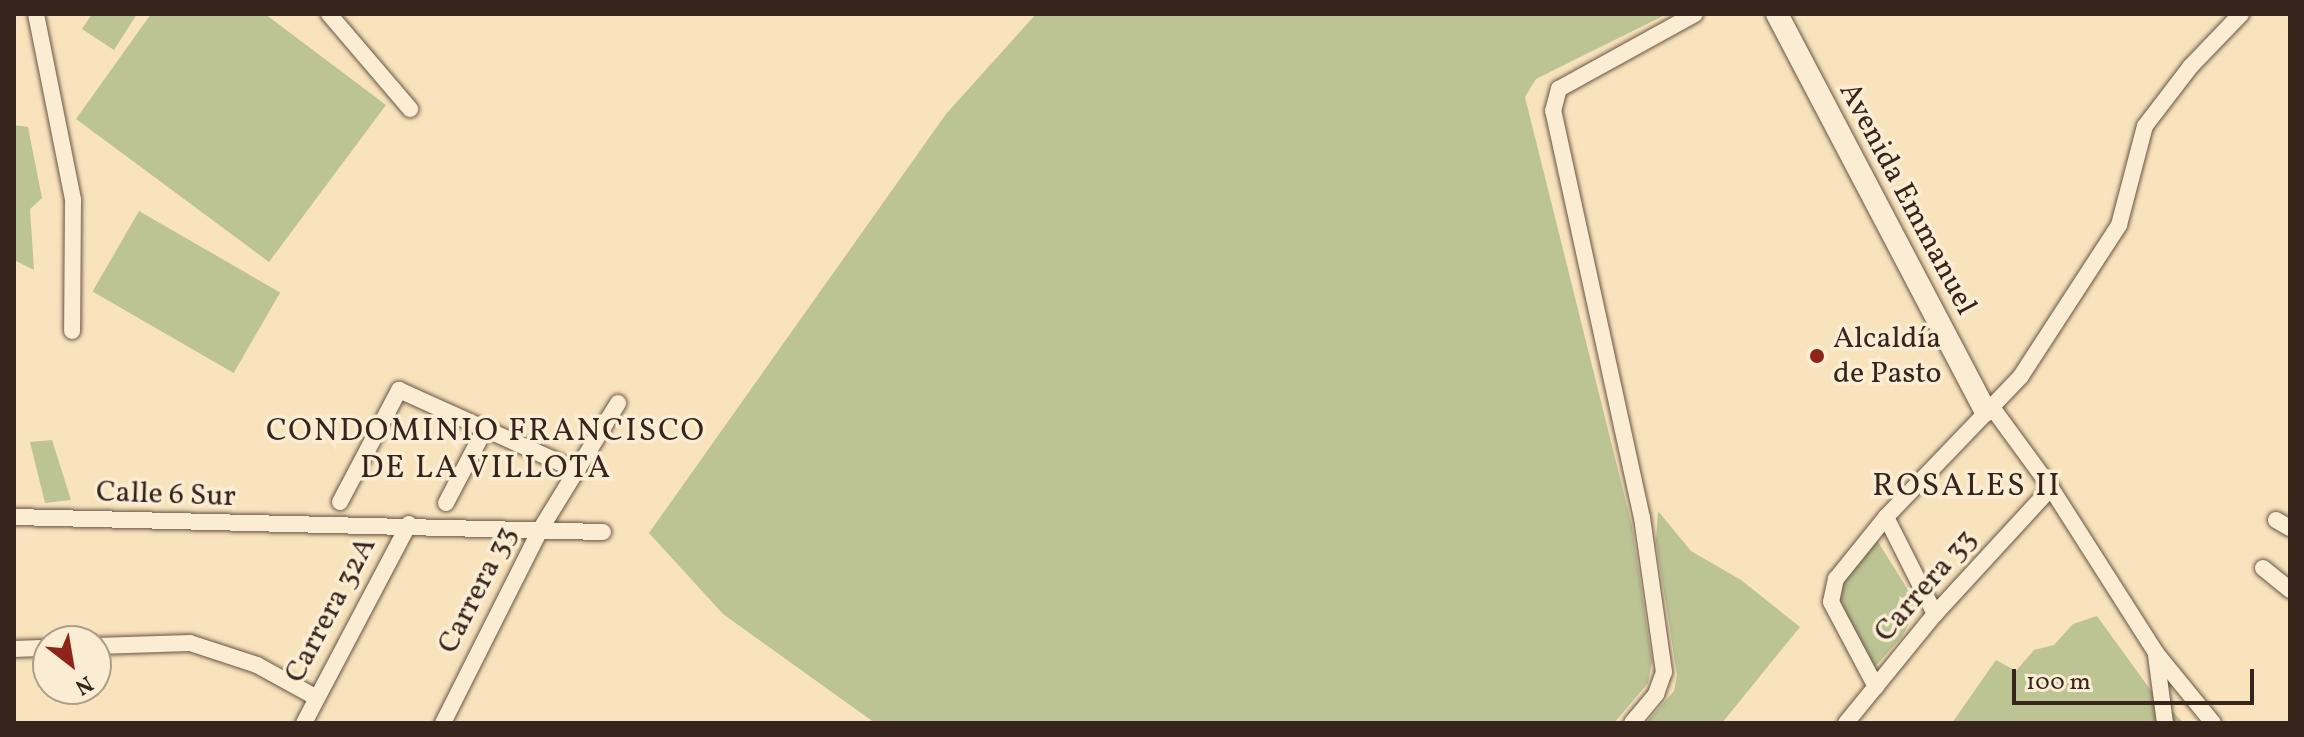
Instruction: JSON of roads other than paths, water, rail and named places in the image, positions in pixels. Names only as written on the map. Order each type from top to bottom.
[{"type":"street","points":[[36,14],[73,200],[72,331]]},
{"type":"street","points":[[329,14],[410,109]]},
{"type":"street","points":[[1632,723],[1656,694],[1664,672],[1636,488],[1553,111],[1559,89],[1695,14]]},
{"type":"street","name":"Avenida Emmanuel","points":[[1777,14],[1988,408]]},
{"type":"street","name":"Avenida Emmanuel","points":[[1785,14],[1988,408]]},
{"type":"street","points":[[1876,687],[1831,602],[1836,579],[1886,517],[2021,376],[2119,225],[2145,126],[2191,66],[2241,14]]},
{"type":"street","points":[[340,502],[399,390],[578,471]]},
{"type":"street","name":"Carrera 33","points":[[443,723],[540,530],[618,403]]},
{"type":"street","points":[[1988,408],[2051,488],[2156,653],[2213,723]]},
{"type":"street","points":[[446,503],[484,431]]},
{"type":"street","name":"Carrera 33","points":[[1846,723],[1935,614],[2051,488]]},
{"type":"street","name":"Calle 6 Sur","points":[[14,517],[244,526],[409,524],[603,532]]},
{"type":"street","points":[[1886,517],[1935,614]]},
{"type":"street","name":"Carrera 32A","points":[[304,723],[409,524]]},
{"type":"street","points":[[2263,568],[2290,590]]},
{"type":"street","points":[[112,645],[190,643],[257,665],[317,698]]},
{"type":"street","points":[[2156,653],[2165,723]]},
{"type":"place","name":"Alcaldía de Pasto","points":[[1817,356]]},
{"type":"district","name":"CONDOMINIO FRANCISCO DE LA VILLOTA","points":[[486,452]]},
{"type":"district","name":"ROSALES II","points":[[1967,487]]}]
